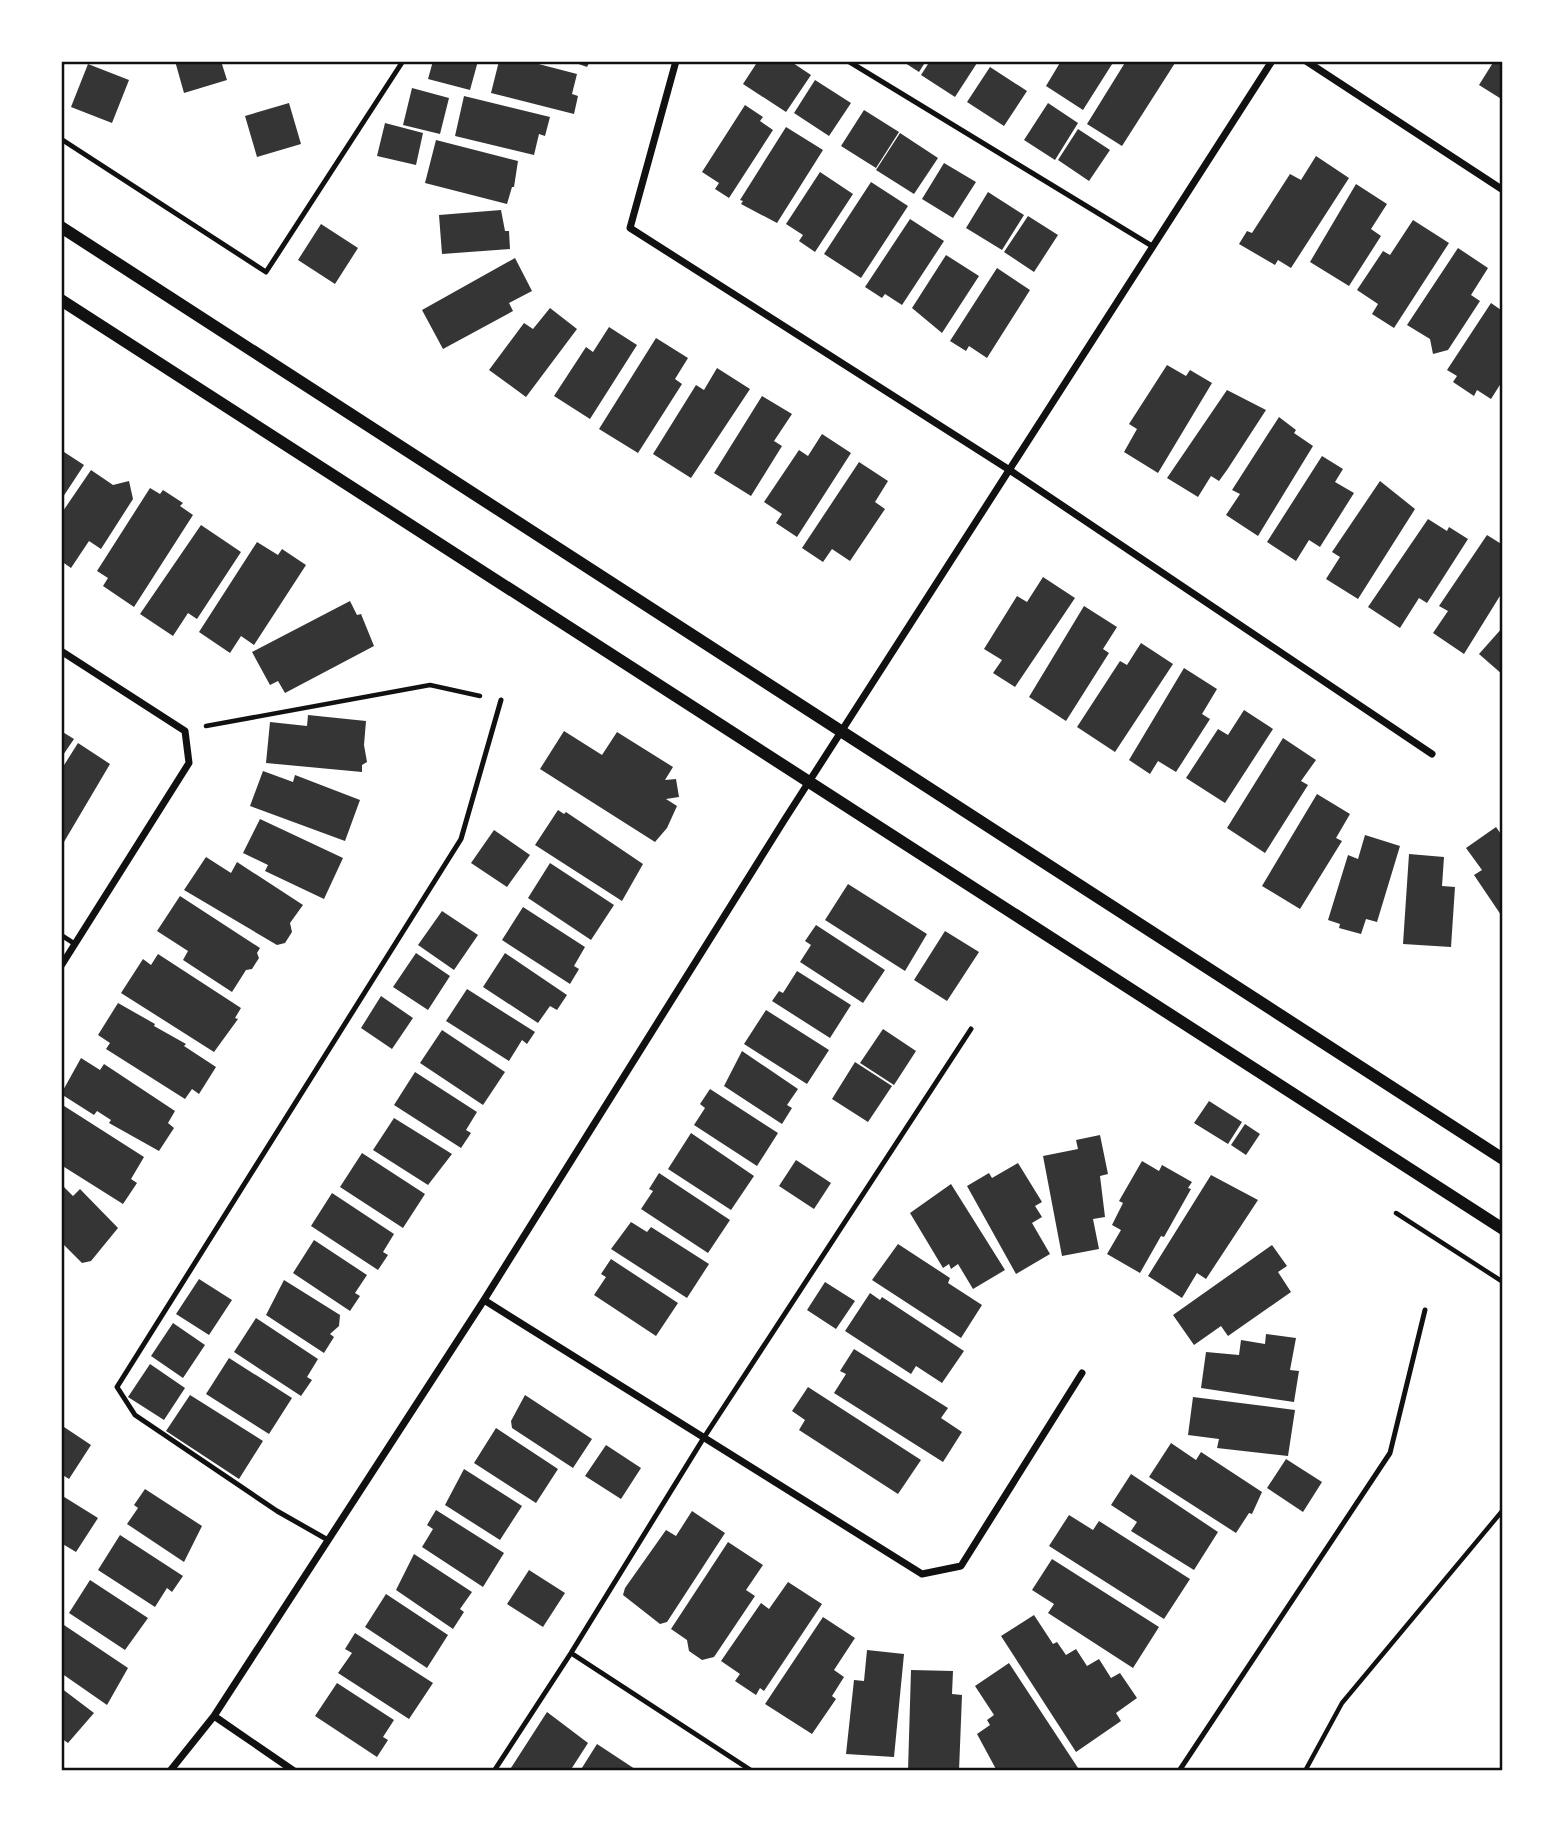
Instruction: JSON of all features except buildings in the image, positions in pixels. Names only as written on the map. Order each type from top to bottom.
[{"type":"street","points":[[676,61],[630,228],[1008,469],[1432,754]]},
{"type":"street","points":[[170,1771],[214,1716],[484,1300],[810,780],[1272,61]]},
{"type":"street","points":[[1306,61],[1503,190]]},
{"type":"street","points":[[61,227],[1503,1159]]},
{"type":"street","points":[[61,300],[810,780],[1503,1229]]},
{"type":"street","points":[[61,651],[185,731],[190,764],[61,966]]},
{"type":"street","points":[[484,1300],[922,1574],[961,1566],[1082,1373]]},
{"type":"street","points":[[214,1716],[294,1771]]},
{"type":"lane","points":[[61,139],[266,272],[403,61]]},
{"type":"lane","points":[[848,61],[1152,246]]},
{"type":"lane","points":[[328,1541],[277,1511],[135,1415],[117,1387],[461,839],[501,700]]},
{"type":"lane","points":[[61,935],[75,944]]},
{"type":"lane","points":[[494,1771],[571,1653],[703,1439],[971,1029]]},
{"type":"lane","points":[[1179,1771],[1390,1453],[1425,1310]]},
{"type":"lane","points":[[571,1653],[752,1771]]},
{"type":"path","points":[[185,731],[430,685],[501,700]]},
{"type":"path","points":[[1396,1213],[1503,1282]]},
{"type":"path","points":[[1305,1771],[1342,1703],[1503,1510]]}]
